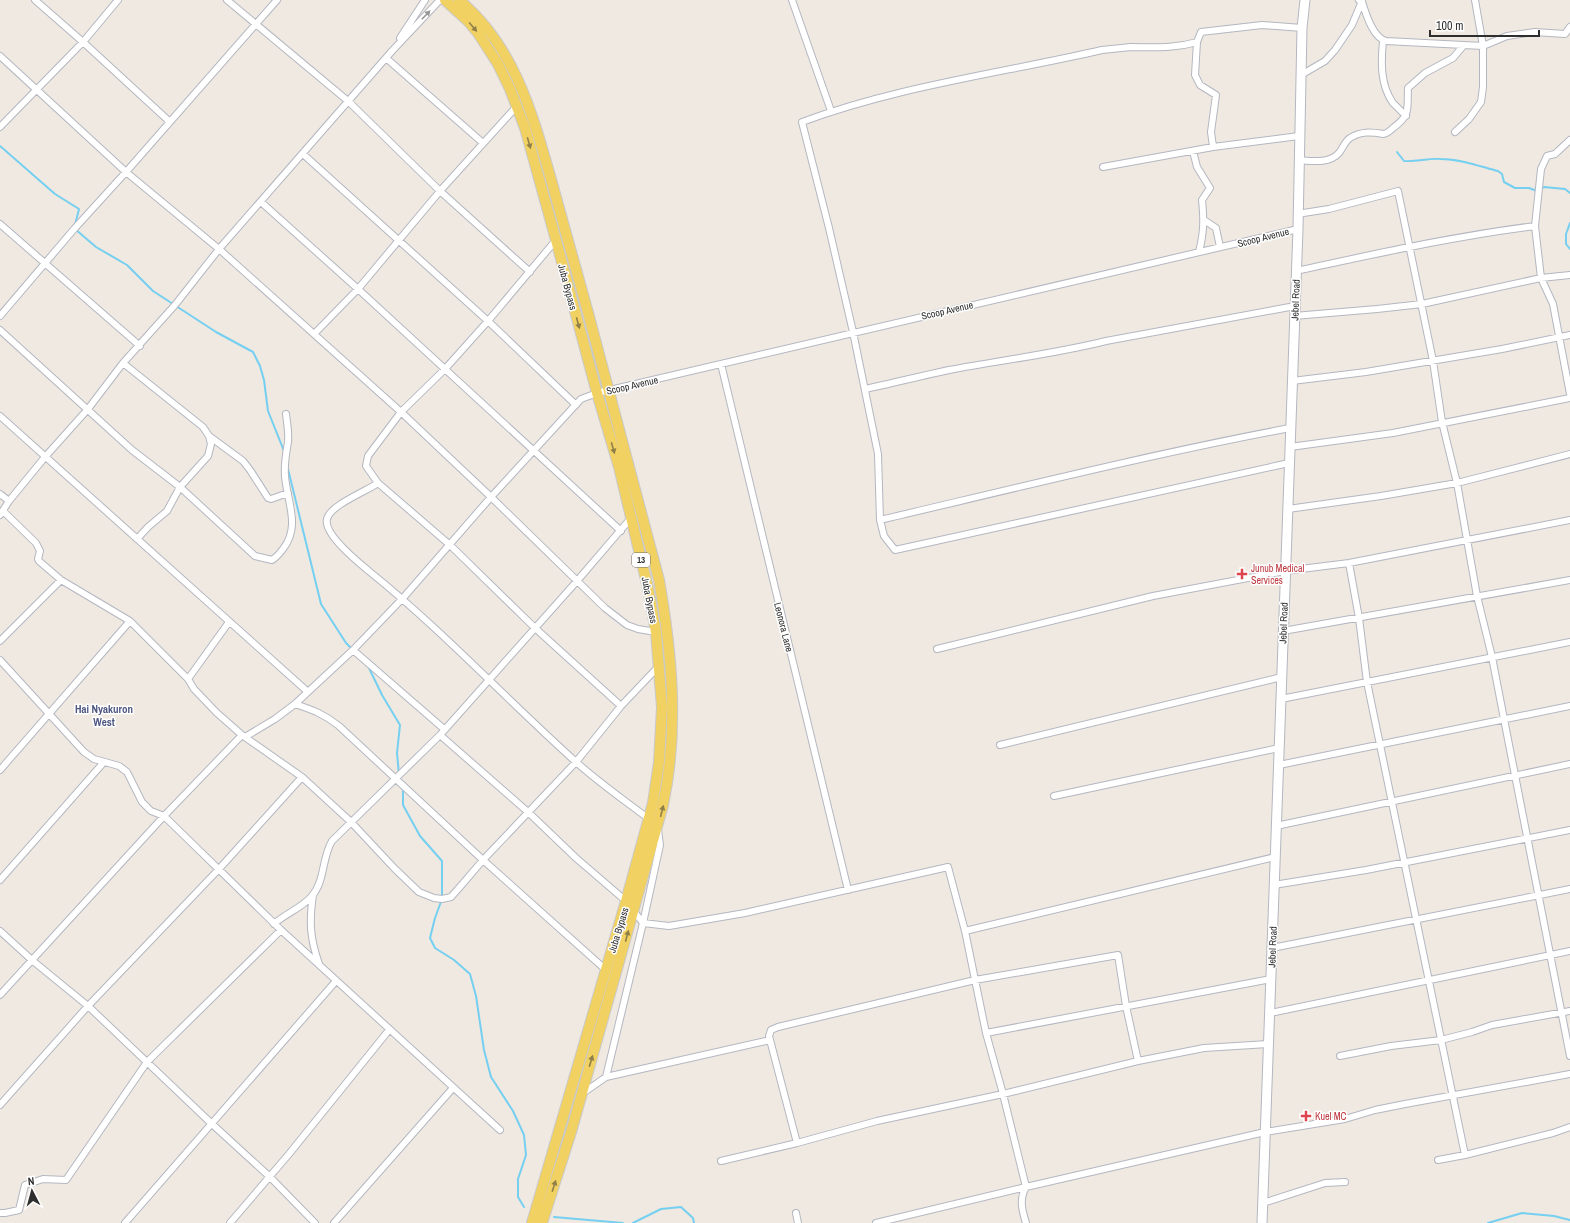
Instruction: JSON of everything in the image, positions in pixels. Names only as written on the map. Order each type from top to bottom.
[{"type":"main road","name":"Juba Bypass","points":[[445,0],[468,21],[488,47],[505,76],[525,128],[596,393],[619,467],[648,588],[656,632],[662,707],[661,740],[656,783],[649,819],[532,1223]]},
{"type":"main road","name":"Juba Bypass","points":[[459,0],[476,15],[507,58],[522,87],[548,166],[659,580],[672,678],[671,749],[668,784],[658,827],[567,1146],[542,1223]]},
{"type":"main road","name":"Jebel Road","points":[[1262,1223],[1298,229],[1298,160],[1302,28],[1305,0]]},
{"type":"street","points":[[35,0],[170,122]]},
{"type":"street","points":[[0,127],[83,42],[118,0]]},
{"type":"street","points":[[227,0],[348,102],[440,191],[530,272]]},
{"type":"street","points":[[0,316],[46,264],[75,228],[277,0]]},
{"type":"street","points":[[392,51],[425,0]]},
{"type":"street","points":[[440,0],[392,51],[219,249],[88,408],[44,457],[1,513],[36,543],[40,551],[39,561],[61,580],[130,621],[188,679],[194,689],[216,713],[244,736],[302,777],[351,822],[419,892],[434,898],[442,899],[451,897],[483,860],[576,762],[621,706],[659,666]]},
{"type":"street","points":[[792,0],[831,111]]},
{"type":"street","points":[[1455,132],[1469,119],[1481,102],[1483,87],[1483,46],[1475,0]]},
{"type":"street","points":[[1362,1],[1372,30],[1383,41],[1483,46],[1508,36],[1534,32],[1565,34],[1570,27]]},
{"type":"street","points":[[1301,75],[1325,61],[1335,50],[1352,25],[1362,1]]},
{"type":"street","points":[[1213,147],[1211,132],[1216,96],[1200,85],[1195,75],[1197,42],[1201,32],[1262,25],[1302,28]]},
{"type":"street","points":[[1383,41],[1382,75],[1385,85],[1392,102],[1406,116]]},
{"type":"street","points":[[1197,42],[1163,48],[1130,47],[1102,50],[888,95],[831,111],[802,122],[830,228],[878,454],[880,520],[884,536],[894,550],[1289,463]]},
{"type":"street","points":[[1298,160],[1319,162],[1332,158],[1339,153],[1349,139],[1366,132],[1386,133],[1402,122],[1406,116],[1408,88],[1425,73],[1453,58],[1464,45]]},
{"type":"street","points":[[0,56],[126,172],[219,249],[401,412],[492,497],[605,608],[628,625],[638,629],[656,632]]},
{"type":"street","points":[[386,58],[484,143]]},
{"type":"street","points":[[314,334],[358,289],[440,191],[517,106]]},
{"type":"street","points":[[1103,166],[1193,150],[1299,136]]},
{"type":"street","points":[[1570,140],[1555,154],[1547,156],[1541,169],[1535,226],[1541,278],[1553,304],[1570,394]]},
{"type":"street","points":[[1193,150],[1197,168],[1210,188],[1202,200],[1204,220],[1203,237],[1199,252]]},
{"type":"street","points":[[303,154],[488,321],[576,405]]},
{"type":"street","points":[[1297,214],[1329,209],[1398,190],[1433,361],[1442,422],[1457,483],[1476,596],[1492,657],[1570,1056]]},
{"type":"street","points":[[261,202],[358,289],[621,531]]},
{"type":"street","points":[[1204,220],[1216,228],[1220,248]]},
{"type":"street","points":[[0,224],[140,346]]},
{"type":"street","points":[[1296,271],[1409,246],[1482,233],[1535,226]]},
{"type":"street","name":"Scoop Avenue","points":[[0,995],[33,961],[164,816],[244,736],[275,719],[295,704],[353,650],[403,598],[581,399],[596,393],[853,332],[1298,229]]},
{"type":"street","points":[[556,240],[488,321],[445,369],[401,412],[368,456],[366,466],[378,482],[450,545],[535,628],[621,706]]},
{"type":"street","points":[[1294,316],[1422,304],[1541,278],[1570,275]]},
{"type":"street","points":[[865,389],[949,370],[1029,357],[1106,341],[1295,306]]},
{"type":"street","points":[[0,330],[88,408],[132,450],[180,487],[255,556],[272,560],[277,557],[291,536],[293,525],[285,475],[288,433],[286,414]]},
{"type":"street","points":[[1292,380],[1366,372],[1502,350],[1570,335]]},
{"type":"street","points":[[124,363],[203,427],[209,436],[242,461],[250,470],[268,498],[271,499],[288,493]]},
{"type":"street","name":"Leonora Lane","points":[[721,364],[848,890]]},
{"type":"street","points":[[1290,448],[1393,433],[1442,422],[1570,398]]},
{"type":"street","points":[[0,416],[308,692]]},
{"type":"street","points":[[880,520],[1114,464],[1290,428]]},
{"type":"street","points":[[137,539],[148,527],[167,511],[180,487],[208,456],[211,444],[209,436]]},
{"type":"street","points":[[1288,509],[1381,496],[1457,483],[1570,454]]},
{"type":"street","points":[[378,482],[371,488],[344,501],[329,515],[327,519],[328,526],[340,545],[349,555],[403,598],[576,762],[649,819]]},
{"type":"street","points":[[0,494],[9,501]]},
{"type":"street","points":[[274,924],[283,916],[304,904],[313,895],[320,882],[328,847],[332,840],[440,735],[631,518]]},
{"type":"street","points":[[937,649],[1153,596],[1285,571],[1349,562],[1570,520]]},
{"type":"street","points":[[1349,562],[1359,618],[1367,682],[1465,1155]]},
{"type":"street","points":[[0,641],[61,580]]},
{"type":"street","points":[[1283,631],[1570,580]]},
{"type":"street","points":[[0,770],[130,621]]},
{"type":"street","points":[[188,679],[229,622]]},
{"type":"street","points":[[1281,699],[1570,642]]},
{"type":"street","points":[[353,650],[444,729]]},
{"type":"street","points":[[0,660],[84,752],[94,759],[109,762],[119,766],[127,772],[142,802],[151,810],[164,816],[274,924],[500,1130]]},
{"type":"street","points":[[1000,745],[1282,677]]},
{"type":"street","points":[[295,704],[325,715],[339,726],[483,860],[606,970]]},
{"type":"street","points":[[1279,765],[1570,706]]},
{"type":"street","points":[[440,735],[528,812],[576,858],[626,902],[643,924]]},
{"type":"street","points":[[1054,796],[1279,748]]},
{"type":"street","points":[[0,880],[104,762]]},
{"type":"street","points":[[1276,826],[1570,764]]},
{"type":"street","points":[[0,1105],[88,1006],[302,777]]},
{"type":"street","points":[[606,1077],[643,924],[660,845],[658,827]]},
{"type":"street","points":[[1274,885],[1570,830]]},
{"type":"street","points":[[965,931],[1275,857]]},
{"type":"street","points":[[643,924],[669,926],[745,913],[948,867],[965,931],[986,1033],[1026,1187],[1022,1195],[1022,1207],[1026,1223]]},
{"type":"street","points":[[1272,948],[1570,889]]},
{"type":"street","points":[[313,895],[310,912],[310,930],[312,943],[319,966]]},
{"type":"street","points":[[0,1213],[19,1210],[21,1196],[25,1185],[43,1178],[66,1180],[147,1062],[281,930]]},
{"type":"street","points":[[0,931],[33,961],[88,1006],[270,1177],[315,1223]]},
{"type":"street","points":[[1270,1013],[1570,951]]},
{"type":"street","points":[[797,1143],[769,1036],[771,1030],[778,1027],[974,980],[1118,955],[1126,1006],[1138,1062]]},
{"type":"street","points":[[986,1033],[1271,979]]},
{"type":"street","points":[[125,1223],[336,981]]},
{"type":"street","points":[[1340,1056],[1391,1046],[1441,1040],[1492,1025],[1570,1011]]},
{"type":"street","points":[[230,1223],[270,1177],[389,1030]]},
{"type":"street","points":[[581,1094],[606,1077],[770,1040]]},
{"type":"street","points":[[721,1161],[797,1143],[877,1121],[1003,1094],[1138,1062],[1204,1048],[1268,1044]]},
{"type":"street","points":[[876,1223],[1266,1132],[1345,1120],[1375,1110],[1570,1074]]},
{"type":"street","points":[[334,1223],[453,1088]]},
{"type":"street","points":[[1438,1160],[1465,1155],[1553,1133],[1570,1127]]},
{"type":"street","points":[[1263,1203],[1325,1183],[1345,1182]]},
{"type":"street","points":[[796,1213],[798,1223]]},
{"type":"waterway","points":[[0,146],[55,194],[79,209],[75,225]]},
{"type":"waterway","points":[[1397,152],[1404,161],[1448,159],[1477,165],[1498,171],[1502,174],[1504,182],[1515,188],[1529,188],[1537,191]]},
{"type":"waterway","points":[[1541,189],[1544,187],[1565,189],[1570,193]]},
{"type":"waterway","points":[[1570,223],[1566,234],[1566,244],[1570,249]]},
{"type":"waterway","points":[[75,229],[96,247],[127,265],[153,291],[216,332],[253,352],[260,366],[264,380],[268,411],[284,451]]},
{"type":"waterway","points":[[287,465],[321,604],[346,643],[352,649]]},
{"type":"waterway","points":[[368,666],[382,695],[400,725],[397,753],[401,781]]},
{"type":"waterway","points":[[403,787],[403,805],[420,836],[442,861],[442,899],[430,938],[435,948],[454,960],[470,974],[476,996],[484,1050],[491,1077],[513,1111],[524,1135],[526,1155],[518,1179],[518,1197],[524,1207]]},
{"type":"waterway","points":[[633,1223],[661,1209],[681,1207],[693,1218],[694,1223]]},
{"type":"waterway","points":[[1488,1223],[1522,1213],[1554,1216],[1570,1220]]},
{"type":"waterway","points":[[554,1217],[623,1223]]},
{"type":"place","name":"Junub Medical Services","points":[[1242,574]]},
{"type":"place","name":"Kuel MC","points":[[1306,1116]]},
{"type":"district","name":"Hai Nyakuron West","points":[[104,715]]}]
